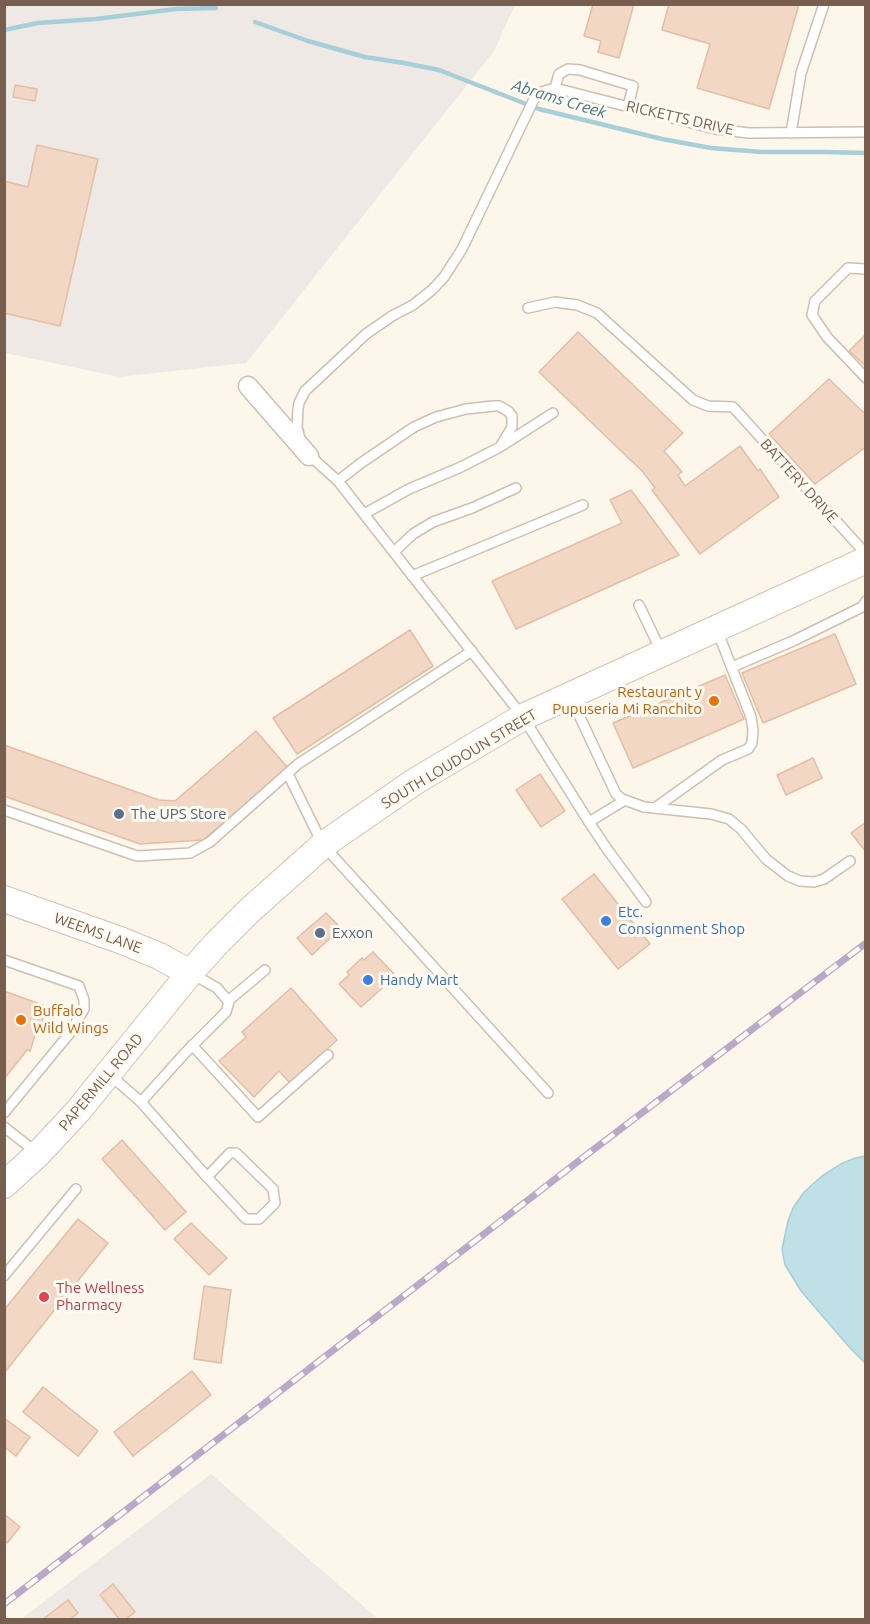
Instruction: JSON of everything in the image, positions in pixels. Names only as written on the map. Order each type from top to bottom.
[{"type":"main road","name":"SOUTH LOUDOUN STREET","points":[[190,973],[249,911],[323,845],[414,782],[524,717],[863,562]]},
{"type":"main road","name":"WEEMS LANE","points":[[4,899],[120,940],[159,956],[190,973]]},
{"type":"main road","name":"PAPERMILL ROAD","points":[[4,1185],[38,1154],[78,1111],[190,973]]},
{"type":"street","points":[[248,387],[309,456]]},
{"type":"lane","points":[[791,133],[801,73],[825,4]]},
{"type":"lane","points":[[628,106],[633,86],[580,70],[568,69],[559,74],[555,88],[548,89],[535,97],[462,249],[444,277],[413,305],[366,334],[305,391],[299,403],[297,427],[300,439],[309,456],[338,482],[524,717],[589,822],[646,902]]},
{"type":"lane","name":"RICKETTS DRIVE","points":[[555,88],[716,129],[749,133],[866,132]]},
{"type":"lane","points":[[866,270],[848,268],[815,301],[812,315],[826,337],[866,378]]},
{"type":"lane","name":"BATTERY DRIVE","points":[[528,308],[555,302],[577,305],[597,313],[693,400],[708,406],[733,407],[863,562]]},
{"type":"lane","points":[[338,482],[361,463],[414,427],[436,417],[466,409],[499,406],[511,414],[512,426],[500,447]]},
{"type":"lane","points":[[364,514],[409,489],[461,467],[500,447],[553,413]]},
{"type":"lane","points":[[394,552],[413,534],[433,522],[472,508],[516,488]]},
{"type":"lane","points":[[412,576],[583,505]]},
{"type":"lane","points":[[732,667],[862,607],[866,601]]},
{"type":"lane","points":[[639,605],[661,653]]},
{"type":"lane","points":[[654,808],[722,760],[748,749],[751,745],[753,730],[751,717],[716,628]]},
{"type":"lane","points":[[4,810],[137,856],[190,853],[210,842],[298,764],[472,651]]},
{"type":"lane","points":[[570,695],[616,794],[625,800],[644,807],[711,814],[729,819],[741,829],[766,859],[788,876],[800,881],[814,882],[827,878],[849,861]]},
{"type":"lane","points":[[288,774],[323,845],[548,1093]]},
{"type":"lane","points":[[589,822],[625,800]]},
{"type":"lane","points":[[4,960],[79,986],[84,1000],[84,1009],[70,1033],[4,1113]]},
{"type":"lane","points":[[228,1001],[265,970]]},
{"type":"lane","points":[[141,1102],[226,1012],[230,1002],[218,988],[190,973]]},
{"type":"lane","points":[[192,1046],[258,1117],[328,1055]]},
{"type":"lane","points":[[109,1074],[141,1102],[207,1177],[246,1219],[259,1219],[275,1203],[273,1189],[236,1153],[230,1153],[207,1177]]},
{"type":"lane","points":[[4,1127],[38,1154]]},
{"type":"lane","points":[[4,1276],[76,1189]]},
{"type":"shaded area","points":[[5,5],[515,5],[494,51],[246,363],[120,377],[5,353]]},
{"type":"shaded area","points":[[211,1474],[378,1619],[20,1620]]},
{"type":"water","points":[[866,1156],[865,1363],[801,1291],[785,1265],[782,1249],[793,1208],[804,1192],[822,1176],[841,1164]]},
{"type":"building","points":[[593,4],[634,4],[619,58],[598,52],[601,41],[584,36]]},
{"type":"building","points":[[669,4],[799,4],[769,109],[697,88],[710,44],[662,30]]},
{"type":"building","points":[[15,85],[37,89],[35,101],[13,97]]},
{"type":"building","points":[[37,145],[98,159],[60,326],[4,313],[4,181],[28,187]]},
{"type":"building","points":[[578,332],[683,433],[664,451],[682,472],[678,475],[685,486],[740,446],[758,471],[760,469],[779,497],[700,554],[652,490],[655,488],[643,472],[539,372]]},
{"type":"building","points":[[866,334],[866,366],[849,351]]},
{"type":"building","points":[[829,379],[866,415],[866,447],[815,484],[769,434]]},
{"type":"building","points":[[631,490],[679,555],[516,629],[492,581],[622,523],[610,500]]},
{"type":"building","points":[[410,630],[433,666],[297,754],[273,718]]},
{"type":"building","points":[[835,634],[856,684],[763,723],[742,673]]},
{"type":"building","points":[[725,675],[744,719],[633,768],[613,723]]},
{"type":"building","points":[[256,731],[288,768],[203,840],[140,844],[4,796],[4,745],[159,800],[175,801]]},
{"type":"building","points":[[813,758],[822,778],[786,795],[777,775]]},
{"type":"building","points":[[540,774],[565,811],[541,827],[516,790]]},
{"type":"building","points":[[866,822],[866,852],[851,833]]},
{"type":"building","name":"Etc. Consignment Shop","points":[[594,874],[650,944],[618,969],[562,899]]},
{"type":"building","name":"Exxon","points":[[326,913],[341,928],[312,955],[297,938]]},
{"type":"building","name":"Handy Mart","points":[[373,952],[396,976],[361,1007],[339,984],[349,975],[347,972],[362,958],[364,960]]},
{"type":"building","points":[[291,988],[337,1040],[290,1083],[279,1071],[254,1097],[219,1061],[246,1037],[242,1032]]},
{"type":"building","points":[[4,991],[48,1007],[41,1024],[39,1023],[30,1051],[27,1050],[4,1079]]},
{"type":"building","points":[[122,1140],[186,1212],[165,1230],[102,1159]]},
{"type":"building","points":[[78,1219],[108,1243],[4,1373],[4,1310]]},
{"type":"building","points":[[191,1223],[227,1258],[209,1275],[174,1239]]},
{"type":"building","points":[[204,1286],[231,1290],[221,1363],[194,1359]]},
{"type":"building","points":[[192,1371],[211,1395],[133,1456],[114,1432]]},
{"type":"building","points":[[43,1387],[98,1431],[78,1456],[23,1412]]},
{"type":"building","points":[[4,1418],[30,1437],[16,1456],[4,1447]]},
{"type":"building","points":[[4,1514],[20,1527],[7,1543],[4,1541]]},
{"type":"building","points":[[113,1584],[135,1612],[125,1620],[120,1620],[100,1595]]},
{"type":"building","points":[[68,1600],[78,1613],[69,1620],[42,1620]]},
{"type":"waterway","name":"Abrams Creek","points":[[4,30],[38,23],[96,19],[176,9],[216,8]]},
{"type":"waterway","name":"Abrams Creek","points":[[255,22],[308,41],[365,57],[439,70],[539,109],[662,139],[711,148],[762,152],[866,153]]},
{"type":"railway","points":[[4,1604],[589,1153],[866,943]]},
{"type":"place","name":"Restaurant y Pupuseria Mi Ranchito","points":[[714,701]]},
{"type":"place","name":"The UPS Store","points":[[119,814]]},
{"type":"place","name":"Etc. Consignment Shop","points":[[606,921]]},
{"type":"place","name":"Exxon","points":[[320,933]]},
{"type":"place","name":"Handy Mart","points":[[368,980]]},
{"type":"place","name":"Buffalo Wild Wings","points":[[21,1020]]},
{"type":"place","name":"The Wellness Pharmacy","points":[[44,1297]]}]
